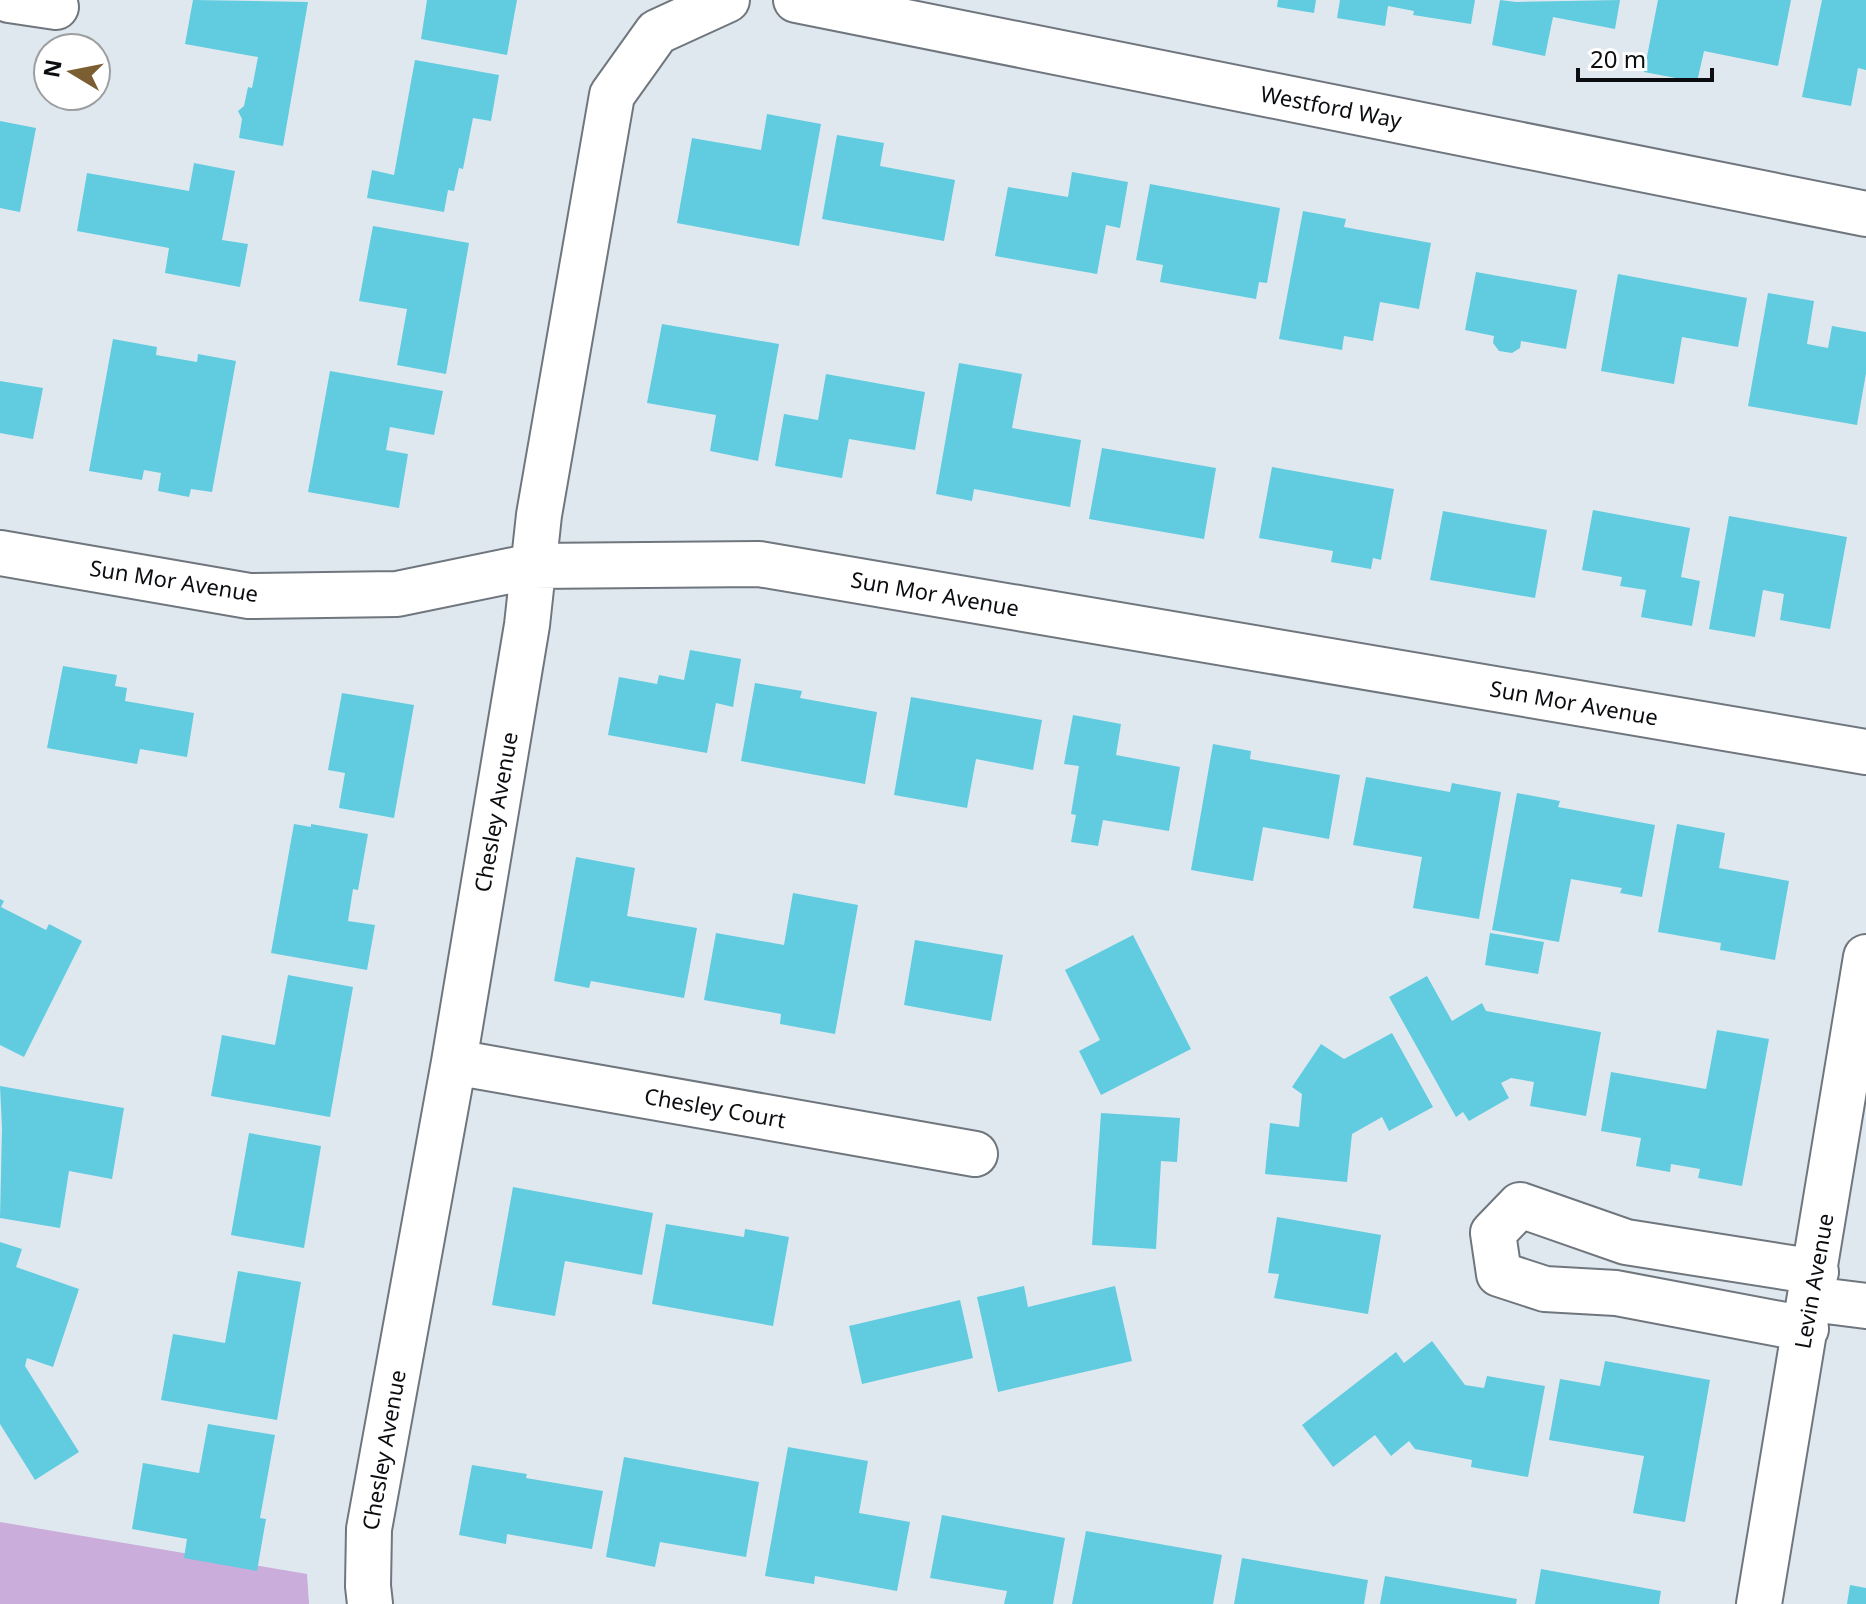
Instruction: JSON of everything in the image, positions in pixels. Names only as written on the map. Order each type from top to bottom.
[{"type":"street","points":[[9,0],[56,7]]},
{"type":"street","name":"Chesley Avenue","points":[[370,1604],[369,1529],[454,1062],[527,625],[539,515],[612,95],[657,32],[727,0]]},
{"type":"street","name":"Westford Way","points":[[796,0],[1866,214]]},
{"type":"street","name":"Sun Mor Avenue","points":[[0,553],[249,596],[397,594],[533,566],[759,564],[1866,752]]},
{"type":"street","name":"Levin Avenue","points":[[1759,1604],[1866,957]]},
{"type":"street","name":"Chesley Court","points":[[454,1062],[975,1154]]},
{"type":"street","points":[[1811,1300],[1520,1205],[1493,1233],[1499,1274],[1545,1289],[1811,1300],[1866,1306]]},
{"type":"street","points":[[1616,1293],[1626,1242]]},
{"type":"shaded area","points":[[0,1522],[307,1574],[309,1604],[0,1604]]},
{"type":"building","points":[[193,0],[308,2],[283,146],[239,138],[242,119],[238,111],[244,106],[248,87],[252,88],[258,57],[185,44]]},
{"type":"building","points":[[427,0],[517,0],[507,55],[421,39]]},
{"type":"building","points":[[1278,0],[1316,0],[1314,13],[1277,7]]},
{"type":"building","points":[[1340,0],[1475,0],[1471,24],[1413,15],[1414,11],[1388,6],[1385,26],[1337,18]]},
{"type":"building","points":[[1500,0],[1620,0],[1615,29],[1553,17],[1545,56],[1492,45]]},
{"type":"building","points":[[1658,0],[1791,0],[1778,66],[1704,51],[1697,82],[1644,72]]},
{"type":"building","points":[[1822,0],[1866,0],[1866,70],[1858,68],[1851,106],[1802,97]]},
{"type":"building","points":[[415,60],[499,75],[491,121],[473,118],[463,169],[459,168],[454,191],[448,190],[444,212],[367,198],[372,170],[394,175]]},
{"type":"building","points":[[767,114],[821,124],[799,246],[677,223],[692,138],[761,150]]},
{"type":"building","points":[[0,121],[36,128],[20,212],[0,208]]},
{"type":"building","points":[[837,135],[884,143],[880,166],[955,180],[944,241],[822,219]]},
{"type":"building","points":[[194,163],[235,171],[222,240],[248,244],[240,287],[165,273],[169,248],[77,231],[87,173],[189,191]]},
{"type":"building","points":[[1072,172],[1128,182],[1120,228],[1106,225],[1097,274],[995,256],[1008,187],[1068,197]]},
{"type":"building","points":[[1150,184],[1280,208],[1267,283],[1259,282],[1256,299],[1160,282],[1163,265],[1136,260]]},
{"type":"building","points":[[1303,211],[1346,219],[1344,227],[1431,243],[1419,309],[1380,302],[1373,341],[1344,336],[1342,350],[1279,339]]},
{"type":"building","points":[[373,226],[469,243],[446,374],[397,365],[407,309],[359,301]]},
{"type":"building","points":[[1476,272],[1577,290],[1566,349],[1521,341],[1520,348],[1512,353],[1499,351],[1493,343],[1494,336],[1465,330]]},
{"type":"building","points":[[1618,274],[1747,298],[1738,347],[1682,337],[1674,384],[1601,371]]},
{"type":"building","points":[[1768,293],[1814,301],[1807,344],[1828,348],[1832,326],[1866,332],[1866,373],[1857,425],[1748,406]]},
{"type":"building","points":[[662,324],[779,344],[758,461],[710,451],[716,415],[647,403]]},
{"type":"building","points":[[113,339],[157,347],[156,355],[197,362],[198,354],[236,361],[212,492],[191,489],[189,497],[158,491],[161,473],[144,470],[142,480],[89,471]]},
{"type":"building","points":[[959,363],[1022,374],[1012,428],[1081,440],[1070,507],[974,489],[972,501],[936,494]]},
{"type":"building","points":[[330,371],[443,391],[434,435],[390,427],[386,450],[408,454],[399,508],[308,492]]},
{"type":"building","points":[[826,374],[925,392],[915,450],[849,439],[842,478],[775,466],[784,414],[818,420]]},
{"type":"building","points":[[0,381],[43,388],[33,439],[0,433]]},
{"type":"building","points":[[1102,448],[1216,468],[1204,539],[1089,519]]},
{"type":"building","points":[[1272,467],[1394,489],[1381,560],[1373,558],[1371,569],[1331,562],[1333,551],[1259,538]]},
{"type":"building","points":[[1593,510],[1690,528],[1681,577],[1700,581],[1692,626],[1641,617],[1646,590],[1620,586],[1622,577],[1582,570]]},
{"type":"building","points":[[1443,511],[1547,530],[1535,598],[1430,580]]},
{"type":"building","points":[[1729,516],[1847,537],[1830,629],[1780,620],[1784,594],[1763,590],[1755,637],[1709,629]]},
{"type":"building","points":[[690,650],[741,659],[733,707],[716,703],[707,753],[608,735],[619,677],[657,684],[659,675],[684,680]]},
{"type":"building","points":[[63,666],[117,675],[115,686],[127,688],[125,701],[194,713],[187,757],[140,749],[137,764],[47,748]]},
{"type":"building","points":[[755,683],[802,691],[800,698],[877,712],[865,784],[741,761]]},
{"type":"building","points":[[342,693],[414,705],[394,818],[339,808],[345,773],[328,770]]},
{"type":"building","points":[[911,697],[1042,720],[1033,770],[976,759],[967,808],[894,795]]},
{"type":"building","points":[[1073,715],[1121,724],[1116,755],[1180,767],[1169,831],[1103,820],[1098,846],[1071,842],[1076,815],[1071,814],[1079,766],[1064,764]]},
{"type":"building","points":[[1213,744],[1251,751],[1250,759],[1340,775],[1329,839],[1263,827],[1253,881],[1191,870]]},
{"type":"building","points":[[1366,777],[1450,792],[1452,783],[1501,792],[1479,919],[1413,908],[1422,857],[1353,845]]},
{"type":"building","points":[[1517,793],[1560,801],[1558,807],[1655,825],[1642,897],[1620,893],[1622,888],[1571,879],[1559,942],[1492,930]]},
{"type":"building","points":[[294,824],[368,834],[358,890],[353,889],[348,921],[375,925],[367,970],[271,953]]},
{"type":"building","points":[[1677,824],[1725,833],[1719,868],[1789,881],[1775,960],[1720,950],[1721,943],[1658,932]]},
{"type":"building","points":[[576,857],[635,868],[627,916],[697,928],[684,998],[591,981],[589,988],[554,981]]},
{"type":"building","points":[[793,893],[858,905],[835,1034],[780,1024],[781,1014],[704,1000],[716,933],[784,945]]},
{"type":"building","points":[[0,899],[4,901],[1,907],[46,930],[49,924],[82,941],[24,1057],[0,1045]]},
{"type":"building","points":[[1490,933],[1544,942],[1538,974],[1485,965]]},
{"type":"building","points":[[1133,935],[1191,1049],[1101,1095],[1079,1051],[1100,1040],[1065,970]]},
{"type":"building","points":[[915,940],[1003,955],[991,1021],[904,1005]]},
{"type":"building","points":[[288,975],[353,987],[330,1117],[211,1096],[222,1035],[275,1045]]},
{"type":"building","points":[[1427,976],[1452,1021],[1482,1003],[1486,1011],[1601,1032],[1586,1116],[1530,1106],[1534,1082],[1511,1078],[1501,1083],[1509,1098],[1469,1121],[1463,1112],[1456,1117],[1389,997]]},
{"type":"building","points":[[1717,1030],[1769,1039],[1742,1186],[1698,1178],[1700,1169],[1671,1164],[1670,1172],[1636,1166],[1641,1138],[1601,1131],[1611,1072],[1706,1089]]},
{"type":"building","points":[[1392,1033],[1433,1107],[1389,1131],[1382,1117],[1352,1134],[1347,1182],[1265,1174],[1270,1123],[1299,1127],[1302,1094],[1292,1087],[1321,1044],[1344,1059]]},
{"type":"building","points":[[0,1086],[124,1108],[112,1179],[69,1171],[60,1228],[0,1218]]},
{"type":"building","points":[[1101,1113],[1180,1118],[1177,1162],[1161,1161],[1156,1249],[1092,1245]]},
{"type":"building","points":[[249,1133],[321,1146],[304,1248],[231,1235]]},
{"type":"building","points":[[513,1187],[653,1213],[642,1275],[565,1261],[555,1316],[492,1305]]},
{"type":"building","points":[[1277,1217],[1381,1235],[1368,1314],[1274,1298],[1279,1274],[1268,1273]]},
{"type":"building","points":[[666,1224],[744,1237],[745,1229],[789,1237],[773,1326],[652,1304]]},
{"type":"building","points":[[0,1242],[22,1249],[16,1267],[79,1289],[53,1367],[27,1358],[25,1366],[79,1452],[35,1480],[0,1424]]},
{"type":"building","points":[[238,1271],[301,1282],[277,1420],[161,1400],[173,1334],[225,1343]]},
{"type":"building","points":[[1024,1286],[1028,1307],[1115,1286],[1132,1361],[998,1392],[977,1297]]},
{"type":"building","points":[[960,1300],[973,1358],[862,1384],[849,1326]]},
{"type":"building","points":[[1432,1341],[1465,1385],[1484,1388],[1487,1376],[1545,1386],[1528,1477],[1471,1467],[1472,1460],[1415,1449],[1409,1441],[1391,1456],[1375,1435],[1333,1467],[1302,1425],[1396,1352],[1404,1363]]},
{"type":"building","points":[[1605,1361],[1710,1380],[1685,1522],[1633,1513],[1644,1456],[1549,1440],[1560,1379],[1600,1386]]},
{"type":"building","points":[[208,1424],[275,1435],[260,1518],[266,1519],[257,1571],[184,1558],[187,1539],[132,1529],[143,1463],[199,1473]]},
{"type":"building","points":[[788,1447],[868,1461],[859,1513],[910,1522],[897,1591],[815,1576],[814,1584],[765,1576]]},
{"type":"building","points":[[624,1457],[759,1482],[746,1557],[660,1542],[655,1567],[606,1557]]},
{"type":"building","points":[[472,1465],[603,1491],[592,1549],[507,1534],[506,1544],[459,1535]]},
{"type":"building","points":[[942,1515],[1065,1538],[1053,1604],[1004,1604],[1007,1591],[930,1578]]},
{"type":"building","points":[[1086,1531],[1222,1555],[1213,1604],[1072,1604]]},
{"type":"building","points":[[1242,1558],[1368,1580],[1364,1604],[1234,1604]]},
{"type":"building","points":[[1541,1569],[1661,1591],[1659,1604],[1535,1604]]},
{"type":"building","points":[[1385,1576],[1517,1599],[1516,1604],[1380,1604]]},
{"type":"building","points":[[1850,1585],[1866,1588],[1866,1604],[1847,1604]]}]
